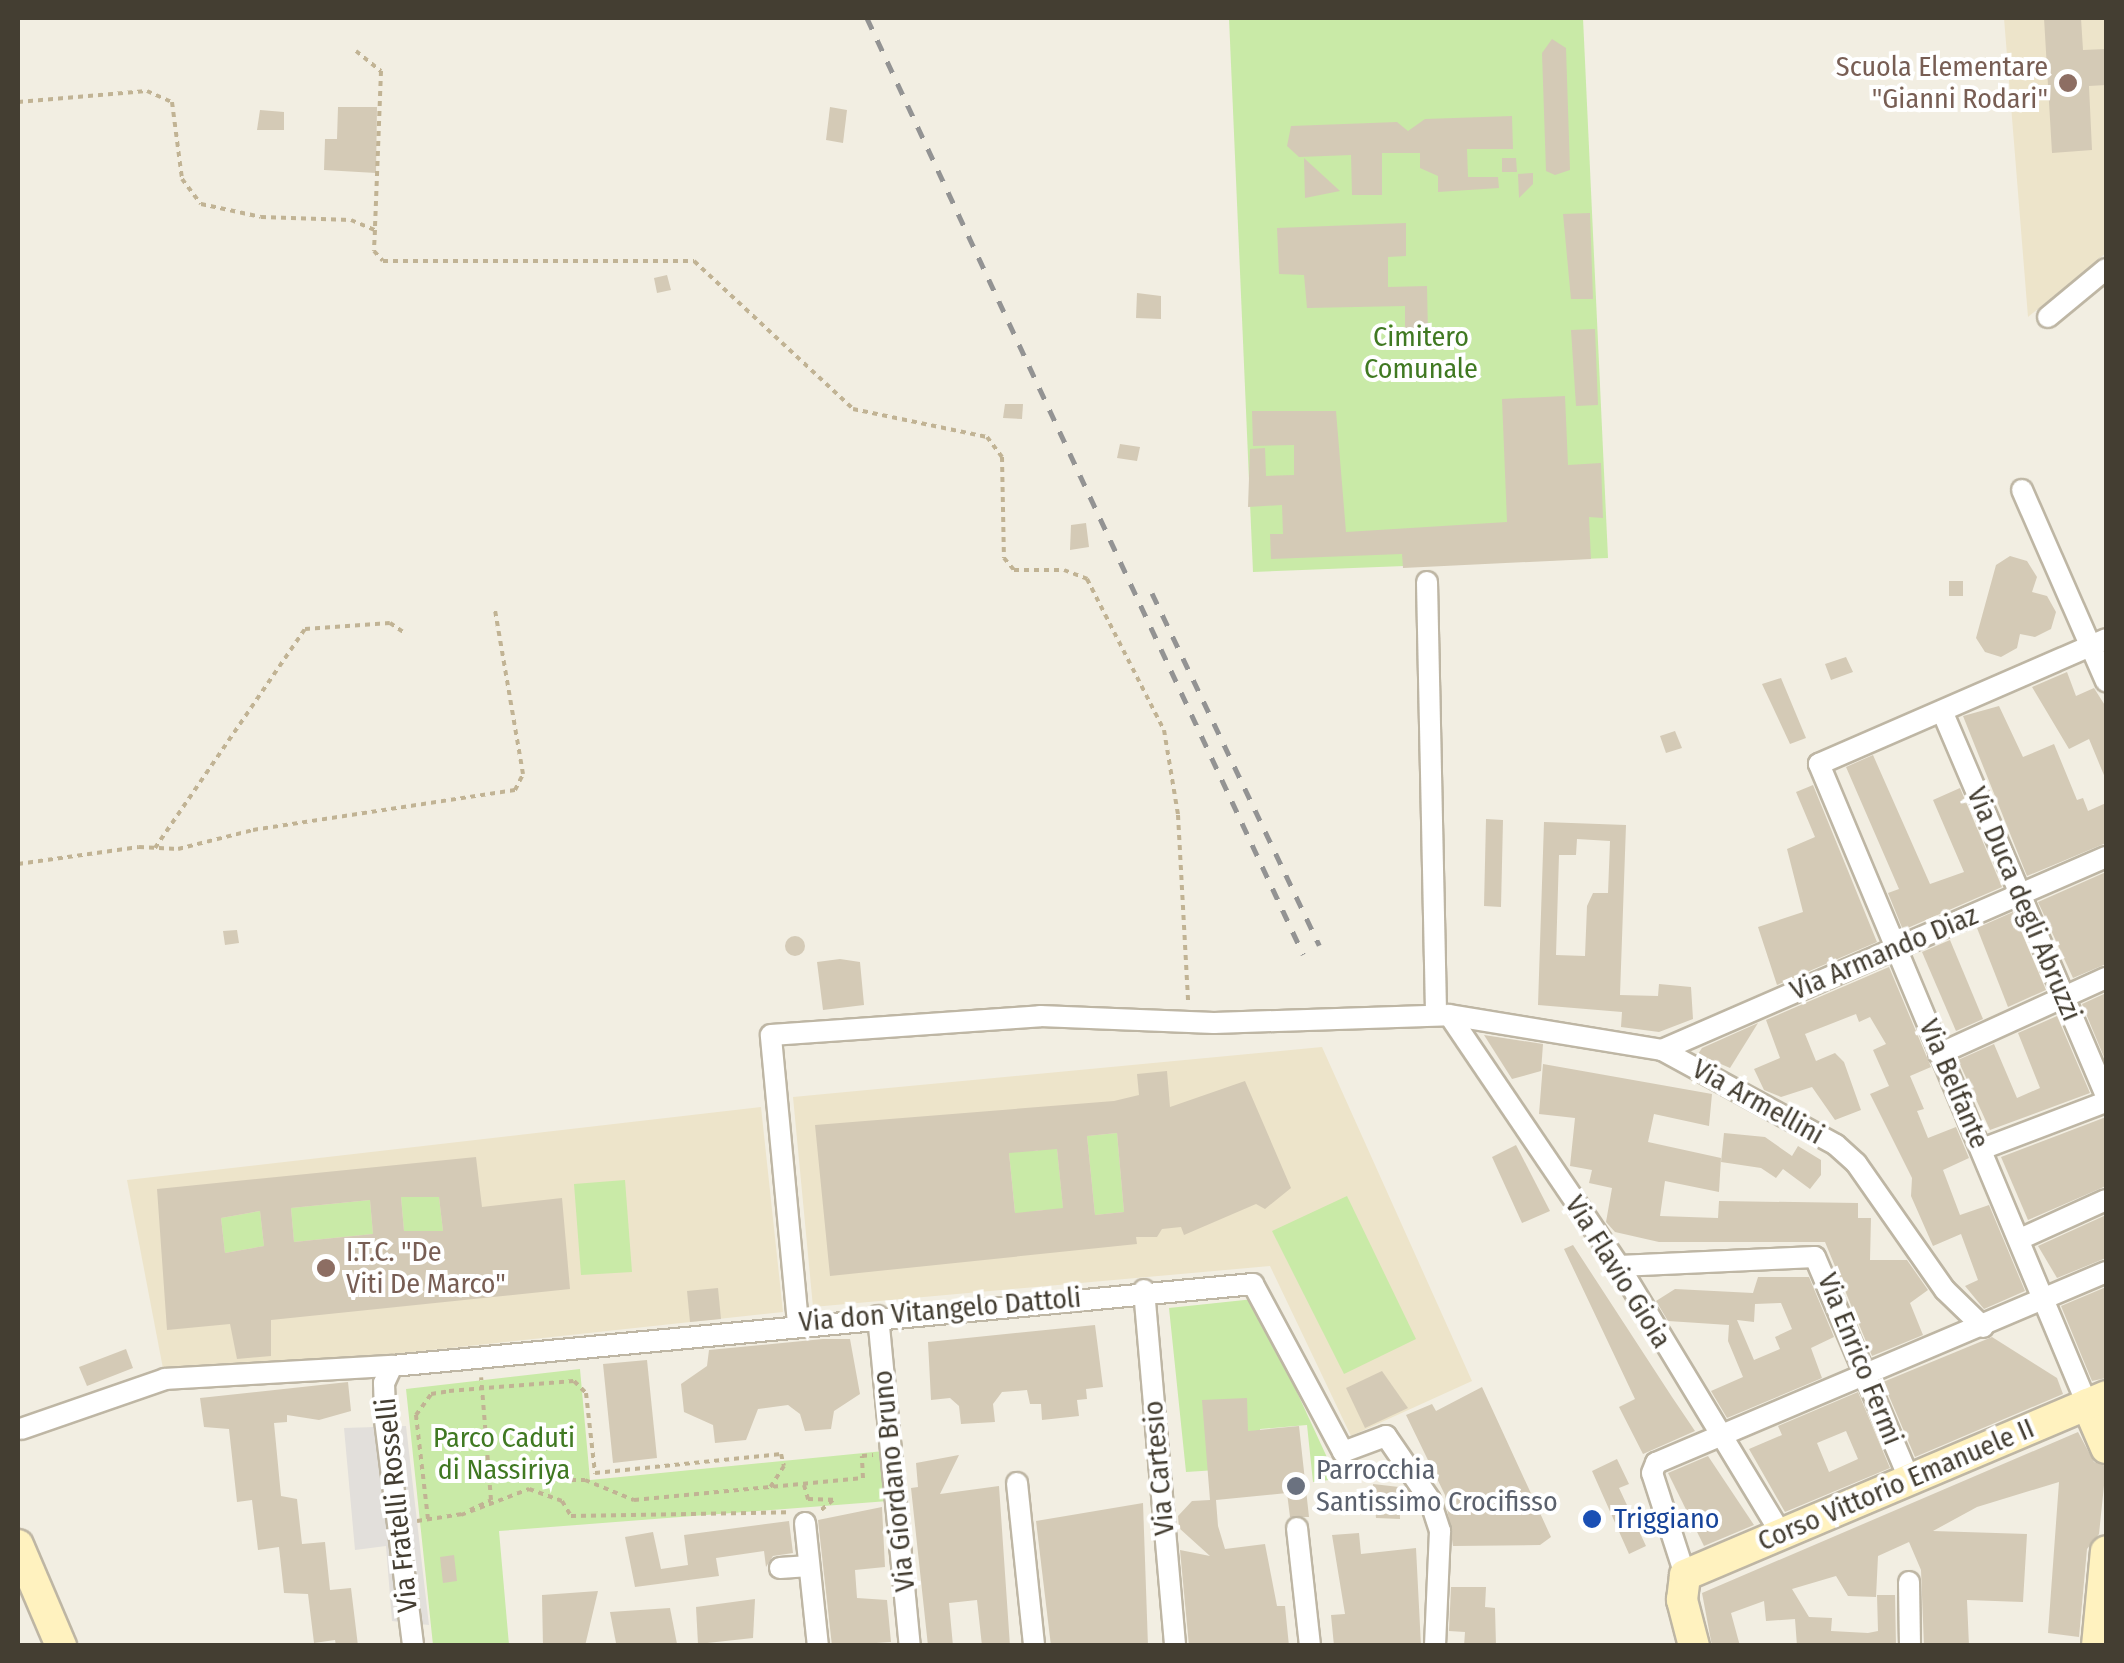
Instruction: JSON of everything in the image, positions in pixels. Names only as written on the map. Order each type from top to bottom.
[{"type":"street","points":[[2048,317],[2106,270]]},
{"type":"street","points":[[2022,490],[2099,642],[2106,681]]},
{"type":"street","points":[[1428,582],[1443,1015]]},
{"type":"street","points":[[1942,712],[2099,642]]},
{"type":"street","name":"Via Belfante","points":[[1942,712],[1819,764],[1898,946],[1938,1054],[2046,1298],[2097,1400]]},
{"type":"street","name":"Via Duca degli Abruzzi","points":[[1942,712],[2106,1099]]},
{"type":"street","name":"Via Armando Diaz","points":[[1662,1050],[2106,858]]},
{"type":"street","points":[[1938,1054],[2106,978]]},
{"type":"street","name":"Via Armellini","points":[[798,1324],[771,1035],[1040,1016],[1214,1023],[1443,1015],[1662,1050],[1836,1145],[1856,1163],[1944,1290],[1983,1327]]},
{"type":"street","name":"Via Flavio Gioia","points":[[1443,1015],[1619,1266],[1718,1438],[1781,1532]]},
{"type":"street","points":[[1982,1149],[2106,1099]]},
{"type":"street","points":[[2020,1239],[2106,1200]]},
{"type":"street","name":"Via Enrico Fermi","points":[[1619,1266],[1816,1256],[1910,1478]]},
{"type":"street","points":[[1694,1646],[1682,1600],[1686,1575],[1652,1473],[1656,1463],[2106,1272]]},
{"type":"street","name":"Via don Vitangelo Dattoli","points":[[392,1366],[1144,1290],[1253,1284],[1342,1452],[1386,1436],[1424,1489],[1440,1531],[1435,1646]]},
{"type":"street","name":"Via Cartesio","points":[[1144,1290],[1175,1646]]},
{"type":"street","name":"Via Giordano Bruno","points":[[878,1316],[910,1646]]},
{"type":"street","points":[[21,1429],[165,1379],[392,1366]]},
{"type":"street","name":"Via Fratelli Rosselli","points":[[392,1366],[384,1383],[386,1420],[413,1646]]},
{"type":"street","points":[[2097,1400],[2106,1448]]},
{"type":"street","name":"Corso Vittorio Emanuele II","points":[[1686,1575],[2097,1400]]},
{"type":"street","points":[[1017,1483],[1034,1646]]},
{"type":"street","points":[[805,1523],[818,1646]]},
{"type":"street","points":[[1298,1528],[1310,1646]]},
{"type":"street","points":[[18,1545],[51,1637]]},
{"type":"street","points":[[2097,1646],[2106,1551]]},
{"type":"street","points":[[780,1568],[809,1566]]},
{"type":"street","points":[[1909,1582],[1910,1646]]},
{"type":"path","points":[[356,50],[381,71],[374,252],[383,262],[694,260],[853,409],[987,437],[1002,458],[1004,558],[1014,570],[1064,570],[1087,579],[1164,730],[1178,815],[1188,1004],[1214,1023]]},
{"type":"path","points":[[18,102],[147,91],[172,102],[182,179],[201,204],[261,217],[352,220],[374,230]]},
{"type":"path","points":[[18,864],[155,848],[515,790],[523,774],[495,610]]},
{"type":"path","points":[[155,848],[305,629],[390,623],[405,633]]},
{"type":"path","points":[[461,1515],[491,1500],[480,1357]]},
{"type":"path","points":[[428,1519],[416,1416],[431,1394],[482,1388],[574,1381],[586,1393],[596,1473],[781,1454],[784,1466],[769,1489]]},
{"type":"path","points":[[491,1480],[585,1480],[634,1500],[863,1478],[862,1456],[891,1454]]},
{"type":"path","points":[[398,1523],[461,1515],[529,1489],[562,1501],[571,1516],[825,1510],[833,1500],[808,1499],[804,1485]]},
{"type":"shaded area","points":[[2004,18],[2106,18],[2106,253],[2028,317]]},
{"type":"shaded area","points":[[1322,1047],[1472,1381],[1351,1436],[1270,1266],[813,1307],[793,1097]]},
{"type":"shaded area","points":[[761,1107],[783,1312],[165,1379],[127,1180]]},
{"type":"shaded area","points":[[406,1426],[429,1625],[392,1621],[386,1546],[355,1550],[344,1428]]},
{"type":"green space","name":"Cimitero Comunale","points":[[1229,18],[1583,18],[1608,558],[1253,572]]},
{"type":"green space","points":[[1117,1133],[1124,1212],[1095,1215],[1087,1136]]},
{"type":"green space","points":[[1056,1139],[1064,1217],[1045,1219],[1043,1210],[1016,1222],[1008,1143],[1027,1142],[1029,1151],[1037,1151]]},
{"type":"green space","points":[[625,1180],[632,1272],[581,1275],[574,1184]]},
{"type":"green space","points":[[1347,1196],[1416,1339],[1344,1374],[1272,1231]]},
{"type":"green space","points":[[401,1197],[439,1197],[443,1231],[404,1231]]},
{"type":"green space","points":[[370,1200],[373,1234],[294,1242],[291,1208]]},
{"type":"green space","points":[[260,1211],[264,1246],[225,1253],[221,1218]]},
{"type":"green space","points":[[1254,1299],[1337,1479],[1313,1482],[1307,1425],[1260,1429],[1263,1467],[1186,1472],[1169,1308]]},
{"type":"green space","name":"Parco Caduti di Nassiriya","points":[[580,1369],[590,1480],[884,1451],[888,1501],[499,1531],[509,1645],[433,1645],[406,1389]]},
{"type":"building","name":"Scuola Elementare \"Gianni Rodari\"","points":[[2044,18],[2081,18],[2083,50],[2106,49],[2106,85],[2089,86],[2092,150],[2052,153]]},
{"type":"building","points":[[1552,39],[1566,48],[1570,170],[1555,175],[1546,171],[1542,53]]},
{"type":"building","points":[[338,107],[377,107],[376,173],[324,170],[325,139],[337,139]]},
{"type":"building","points":[[830,107],[847,110],[843,143],[826,140]]},
{"type":"building","points":[[260,110],[284,112],[284,130],[257,130]]},
{"type":"building","points":[[1512,116],[1513,149],[1467,149],[1468,177],[1498,177],[1499,188],[1438,192],[1438,176],[1420,168],[1420,153],[1382,153],[1382,195],[1352,195],[1351,155],[1299,157],[1287,146],[1291,126],[1397,122],[1408,131],[1425,119]]},
{"type":"building","points":[[1304,158],[1340,191],[1305,198]]},
{"type":"building","points":[[1502,158],[1516,158],[1517,172],[1502,172]]},
{"type":"building","points":[[1533,173],[1533,184],[1519,198],[1518,174]]},
{"type":"building","points":[[1590,213],[1593,299],[1571,299],[1563,214]]},
{"type":"building","points":[[1406,223],[1406,256],[1388,257],[1388,287],[1427,286],[1428,334],[1405,334],[1405,306],[1307,308],[1304,275],[1279,274],[1277,228]]},
{"type":"building","points":[[667,275],[671,290],[657,293],[654,278]]},
{"type":"building","points":[[1137,293],[1161,296],[1161,319],[1136,318]]},
{"type":"building","points":[[1595,329],[1598,405],[1576,406],[1571,330]]},
{"type":"building","points":[[1565,396],[1568,465],[1601,463],[1603,518],[1589,517],[1591,559],[1403,568],[1402,554],[1271,559],[1270,534],[1283,534],[1282,505],[1248,507],[1250,449],[1265,448],[1266,476],[1294,475],[1294,445],[1253,446],[1252,411],[1336,411],[1346,532],[1507,522],[1502,399]]},
{"type":"building","points":[[1005,404],[1023,404],[1022,419],[1003,418]]},
{"type":"building","points":[[1120,444],[1140,447],[1137,461],[1117,458]]},
{"type":"building","points":[[1086,523],[1089,547],[1070,550],[1071,525]]},
{"type":"building","points":[[2010,556],[2027,561],[2037,577],[2032,592],[2047,596],[2056,612],[2051,629],[2035,637],[2020,634],[2017,648],[2001,657],[1985,652],[1976,638],[1996,565]]},
{"type":"building","points":[[1949,581],[1963,581],[1963,596],[1949,596]]},
{"type":"building","points":[[1846,657],[1853,672],[1831,680],[1825,664]]},
{"type":"building","points":[[2067,672],[2076,696],[2094,688],[2106,707],[2106,780],[2089,739],[2069,749],[2032,687]]},
{"type":"building","points":[[1781,678],[1806,738],[1790,744],[1762,684]]},
{"type":"building","points":[[1999,706],[2023,757],[2054,744],[2077,800],[2083,798],[2088,811],[2106,803],[2106,843],[2027,876],[1963,716]]},
{"type":"building","points":[[1675,731],[1682,748],[1666,753],[1660,736]]},
{"type":"building","points":[[1873,755],[1930,884],[1964,872],[1933,800],[1960,788],[2002,887],[1903,930],[1888,893],[1899,889],[1846,767]]},
{"type":"building","points":[[1813,785],[1877,942],[1777,985],[1758,927],[1803,912],[1787,849],[1815,837],[1796,792]]},
{"type":"building","points":[[1486,819],[1503,820],[1501,907],[1484,906]]},
{"type":"building","points":[[1544,822],[1626,825],[1620,995],[1658,996],[1659,984],[1691,987],[1693,1019],[1659,1032],[1621,1027],[1622,1012],[1538,1005]],"holes":[[[1577,839],[1610,841],[1608,893],[1593,893],[1587,906],[1585,956],[1556,955],[1559,855],[1576,855]]]},
{"type":"building","points":[[2106,872],[2106,964],[2073,978],[2038,902]]},
{"type":"building","points":[[2013,912],[2046,990],[2008,1007],[1977,928]]},
{"type":"building","points":[[237,930],[239,943],[225,945],[223,931]]},
{"type":"building","points":[[791,936],[799,936],[805,946],[799,956],[791,956],[785,950],[785,942]]},
{"type":"building","points":[[1950,940],[1983,1019],[1956,1031],[1922,952]]},
{"type":"building","points":[[817,962],[860,962],[864,1005],[823,1010]]},
{"type":"building","points":[[1889,967],[1931,1067],[1910,1076],[1924,1109],[1917,1111],[1928,1138],[1956,1127],[1969,1158],[1943,1170],[1960,1215],[1989,1205],[2025,1291],[1984,1309],[1965,1286],[1978,1280],[1961,1234],[1933,1246],[1911,1196],[1912,1178],[1870,1094],[1889,1086],[1873,1050],[1886,1044],[1870,1017],[1859,1022],[1856,1014],[1805,1034],[1816,1061],[1835,1053],[1844,1062],[1861,1110],[1835,1120],[1812,1087],[1781,1097],[1764,1090],[1754,1069],[1780,1058],[1766,1020]]},
{"type":"building","points":[[2106,993],[2106,1062],[2082,1004]]},
{"type":"building","points":[[2057,1016],[2090,1093],[1990,1130],[1958,1060],[1994,1044],[2017,1098],[2040,1088],[2018,1033]]},
{"type":"building","points":[[1758,1023],[1730,1068],[1698,1054],[1702,1048]]},
{"type":"building","points":[[1484,1035],[1543,1044],[1541,1071],[1512,1079]]},
{"type":"building","points":[[1543,1064],[1712,1094],[1709,1126],[1654,1114],[1648,1142],[1721,1158],[1719,1192],[1665,1181],[1660,1216],[1718,1218],[1719,1201],[1858,1203],[1858,1218],[1871,1218],[1870,1260],[1907,1260],[1928,1290],[1910,1303],[1923,1335],[1872,1356],[1825,1242],[1659,1242],[1615,1232],[1606,1222],[1612,1188],[1589,1183],[1592,1170],[1570,1166],[1575,1118],[1539,1114]]},
{"type":"building","points":[[1167,1071],[1170,1107],[1245,1081],[1291,1188],[1265,1209],[1256,1204],[1184,1235],[1181,1227],[1162,1229],[1157,1237],[1136,1237],[1137,1244],[830,1276],[815,1125],[1114,1101],[1139,1095],[1137,1074]],"holes":[[[1117,1133],[1124,1212],[1095,1215],[1087,1136]],[[1057,1149],[1063,1208],[1015,1213],[1009,1153]]]},
{"type":"building","points":[[2106,1117],[2106,1186],[2028,1220],[2001,1157]]},
{"type":"building","points":[[1724,1133],[1765,1137],[1792,1156],[1798,1146],[1821,1160],[1821,1175],[1810,1189],[1783,1169],[1776,1178],[1761,1168],[1721,1162]]},
{"type":"building","points":[[1516,1145],[1550,1211],[1522,1223],[1492,1157]]},
{"type":"building","name":"I.T.C. \"De Viti De Marco\"","points":[[476,1157],[482,1207],[562,1198],[570,1289],[271,1320],[271,1356],[237,1359],[230,1324],[167,1330],[157,1189]],"holes":[[[401,1197],[439,1197],[443,1231],[404,1231]],[[370,1200],[373,1234],[294,1242],[291,1208]],[[260,1211],[264,1246],[225,1253],[221,1218]]]},
{"type":"building","points":[[2106,1215],[2106,1258],[2057,1278],[2038,1246]]},
{"type":"building","points":[[1573,1245],[1695,1431],[1643,1454],[1619,1407],[1635,1399],[1564,1249]]},
{"type":"building","points":[[1758,1277],[1809,1277],[1834,1337],[1811,1348],[1822,1378],[1727,1418],[1711,1391],[1743,1377],[1728,1341],[1729,1325],[1668,1321],[1656,1301],[1675,1289],[1753,1293]],"holes":[[[1781,1303],[1792,1329],[1775,1337],[1780,1349],[1754,1360],[1737,1320],[1754,1322],[1755,1304]]]},
{"type":"building","points":[[2106,1287],[2106,1378],[2092,1381],[2061,1306]]},
{"type":"building","points":[[718,1288],[721,1319],[690,1322],[687,1291]]},
{"type":"building","points":[[1095,1325],[1103,1387],[1086,1389],[1087,1399],[1077,1400],[1079,1416],[1042,1420],[1041,1404],[1030,1404],[1027,1390],[1002,1392],[993,1404],[995,1422],[961,1424],[959,1406],[950,1398],[931,1400],[928,1342]]},
{"type":"building","points":[[1992,1337],[2057,1378],[2063,1394],[1915,1457],[1883,1382]]},
{"type":"building","points":[[850,1339],[860,1394],[834,1411],[831,1429],[805,1431],[800,1414],[788,1405],[758,1409],[746,1440],[715,1443],[713,1425],[684,1412],[681,1384],[707,1366],[709,1350]]},
{"type":"building","points":[[126,1349],[133,1368],[87,1386],[79,1367]]},
{"type":"building","points":[[647,1360],[657,1458],[613,1463],[603,1364]]},
{"type":"building","points":[[1382,1371],[1408,1408],[1365,1428],[1346,1388]]},
{"type":"building","points":[[348,1382],[351,1411],[319,1420],[287,1415],[287,1422],[274,1423],[281,1496],[297,1499],[302,1544],[325,1542],[330,1590],[351,1588],[358,1646],[336,1646],[335,1640],[314,1643],[308,1594],[284,1593],[279,1547],[258,1550],[252,1500],[237,1502],[229,1429],[204,1427],[200,1398]]},
{"type":"building","points":[[1482,1387],[1551,1537],[1540,1545],[1453,1546],[1445,1495],[1406,1415],[1432,1404],[1436,1411]]},
{"type":"building","points":[[1858,1392],[1890,1468],[1785,1512],[1749,1449],[1782,1435],[1778,1426]],"holes":[[[1846,1431],[1858,1459],[1829,1472],[1817,1443]]]},
{"type":"building","points":[[1247,1398],[1248,1431],[1299,1426],[1309,1517],[1290,1517],[1287,1493],[1216,1500],[1218,1526],[1225,1549],[1265,1544],[1277,1606],[1285,1606],[1289,1646],[1189,1646],[1180,1550],[1210,1556],[1179,1528],[1178,1516],[1192,1501],[1210,1500],[1202,1400]]},
{"type":"building","points":[[2078,1432],[2094,1462],[2106,1466],[2099,1534],[2087,1549],[2079,1637],[2048,1633],[2059,1482],[1977,1507],[1933,1531],[2027,1534],[2023,1602],[1967,1600],[1969,1646],[1924,1646],[1921,1570],[1909,1542],[1878,1556],[1876,1597],[1848,1596],[1836,1576],[1792,1589],[1809,1617],[1832,1618],[1831,1631],[1878,1631],[1877,1595],[1895,1595],[1896,1646],[1797,1646],[1795,1619],[1766,1621],[1764,1601],[1731,1613],[1740,1646],[1712,1646],[1702,1593]]},
{"type":"building","points":[[959,1455],[940,1494],[999,1486],[1010,1646],[982,1646],[977,1600],[949,1603],[953,1646],[928,1646],[911,1488],[918,1487],[916,1463]]},
{"type":"building","points":[[1708,1456],[1754,1525],[1704,1546],[1668,1473]]},
{"type":"building","points":[[1617,1459],[1629,1484],[1619,1488],[1646,1546],[1629,1554],[1592,1471]]},
{"type":"building","points":[[1373,1484],[1399,1487],[1400,1519],[1376,1518]]},
{"type":"building","points":[[1143,1503],[1148,1646],[1051,1646],[1036,1521]]},
{"type":"building","points":[[882,1507],[885,1567],[855,1570],[857,1598],[887,1600],[891,1642],[832,1646],[818,1520]]},
{"type":"building","points":[[789,1521],[793,1553],[773,1556],[766,1567],[764,1551],[716,1558],[719,1576],[635,1587],[625,1537],[653,1532],[661,1569],[688,1565],[684,1535]]},
{"type":"building","points":[[1359,1533],[1361,1554],[1416,1548],[1421,1646],[1334,1646],[1331,1615],[1345,1614],[1332,1535]]},
{"type":"building","points":[[454,1555],[457,1581],[443,1583],[440,1557]]},
{"type":"building","points":[[1451,1587],[1486,1587],[1485,1607],[1495,1608],[1496,1646],[1464,1646],[1465,1632],[1449,1631]]},
{"type":"building","points":[[598,1591],[585,1646],[543,1646],[542,1595]]},
{"type":"building","points":[[755,1599],[753,1638],[698,1644],[696,1607]]},
{"type":"building","points":[[670,1608],[677,1644],[616,1643],[610,1612]]},
{"type":"railway","points":[[867,18],[1303,954]]},
{"type":"railway","points":[[1152,593],[1319,945]]},
{"type":"place","name":"Scuola Elementare \"Gianni Rodari\"","points":[[2068,83]]},
{"type":"place","name":"I.T.C. \"De Viti De Marco\"","points":[[326,1268]]},
{"type":"place","name":"Parrocchia Santissimo Crocifisso","points":[[1296,1486]]},
{"type":"place","name":"Triggiano","points":[[1592,1519]]}]
